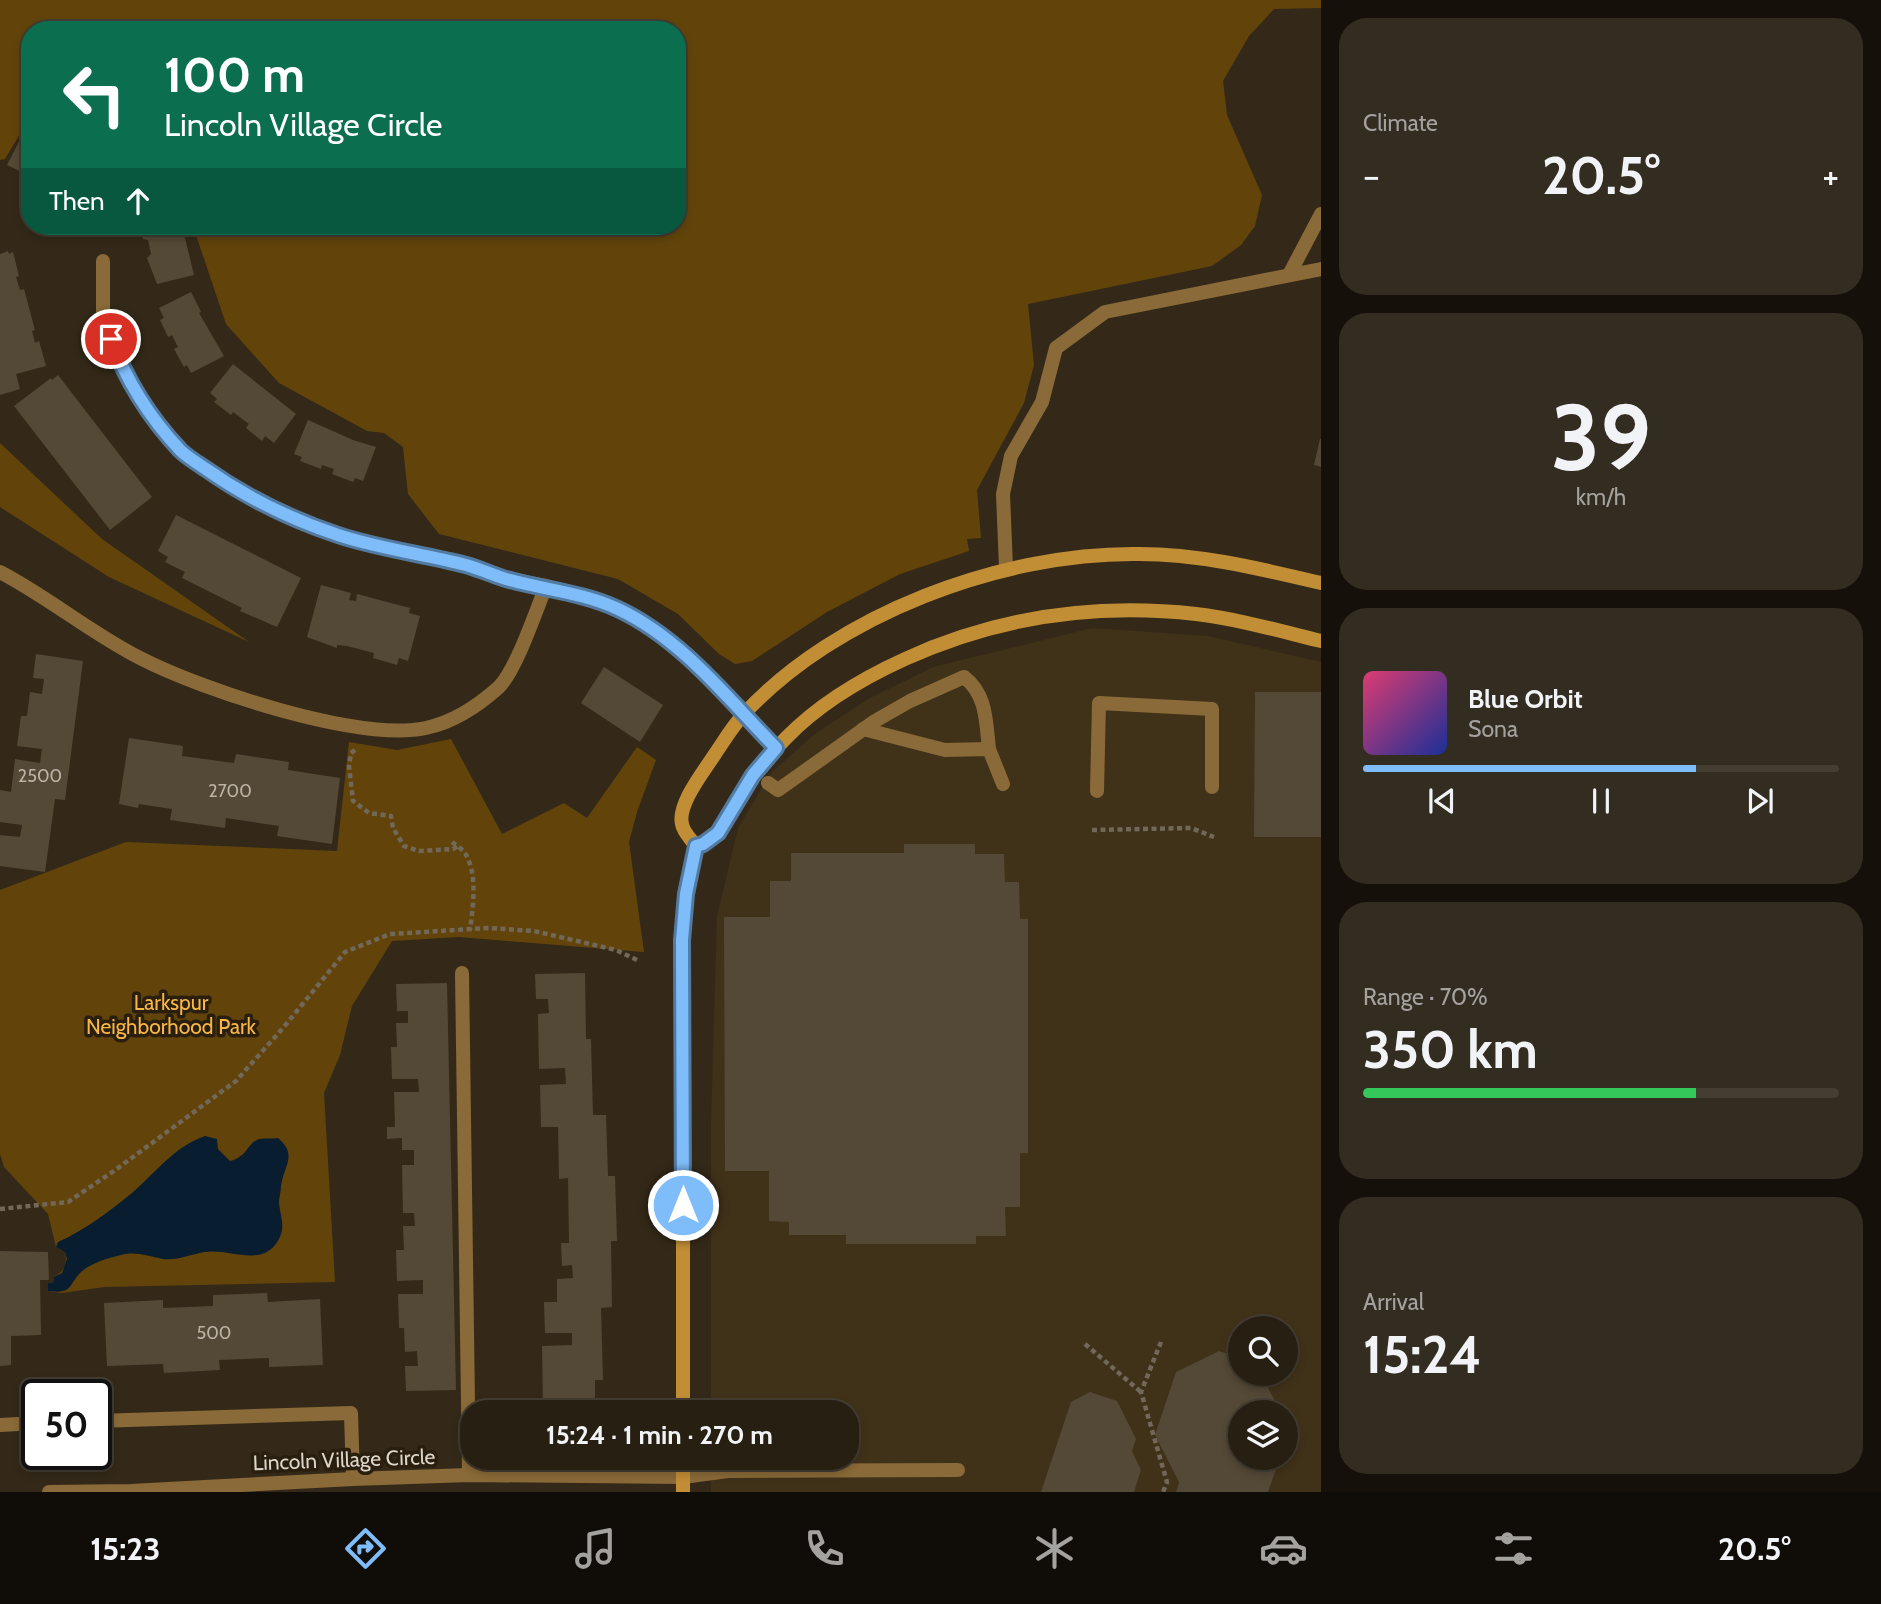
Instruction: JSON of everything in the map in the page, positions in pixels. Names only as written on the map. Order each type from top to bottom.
[{"type":"main road","points":[[683,1400],[682,940],[686,894],[696,846],[682,825],[681,814],[701,774],[743,715],[796,668],[852,631],[919,600],[1006,568],[1072,556],[1173,555],[1240,565],[1321,583]]},
{"type":"main road","points":[[696,846],[718,833],[753,775],[776,748],[812,714],[835,696],[893,665],[956,638],[1034,618],[1105,610],[1198,614],[1321,640]]},
{"type":"main road","points":[[683,1470],[683,1492]]},
{"type":"street","points":[[1290,273],[1321,214]]},
{"type":"street","points":[[103,261],[103,316],[119,362],[149,413],[182,452],[225,482],[277,512],[339,535],[467,565],[507,579],[601,601],[643,623],[686,656],[776,748]]},
{"type":"street","points":[[1006,568],[1003,494],[1011,456],[1042,402],[1056,348],[1105,312],[1290,273],[1321,269]]},
{"type":"street","points":[[3,578],[139,658],[203,686],[338,724],[394,730],[425,728],[461,717],[501,685],[518,653],[546,586]]},
{"type":"street","points":[[768,783],[778,790],[863,729],[910,701],[964,677],[974,685],[983,700],[989,749],[1003,784]]},
{"type":"street","points":[[1097,791],[1099,703],[1212,709],[1212,788]]},
{"type":"street","points":[[863,729],[945,750],[989,749]]},
{"type":"street","points":[[462,973],[469,1475]]},
{"type":"street","points":[[112,1420],[351,1413],[353,1479]]},
{"type":"street","points":[[0,1425],[21,1424]]},
{"type":"street","name":"Lincoln Village Circle","points":[[49,1492],[131,1491],[469,1475],[683,1477],[728,1471],[958,1470]]},
{"type":"path","points":[[364,726],[360,747],[351,753],[349,766],[353,801],[369,813],[391,816],[393,828],[404,846],[419,851],[453,849],[458,846]]},
{"type":"path","points":[[1092,830],[1191,828],[1214,837]]},
{"type":"path","points":[[452,842],[465,853],[475,894],[470,930]]},
{"type":"path","points":[[0,1209],[68,1202],[114,1171],[236,1081],[345,952],[390,934],[489,928],[534,931],[616,950],[637,960]]},
{"type":"path","points":[[1141,1392],[1161,1342]]},
{"type":"path","points":[[1086,1344],[1141,1392],[1167,1482],[1163,1492]]},
{"type":"shaded area","points":[[1092,628],[1208,636],[1321,662],[1321,1492],[711,1492],[711,1470],[859,1470],[859,1400],[711,1400],[711,1123],[717,916],[738,828],[771,773],[816,733],[870,698],[933,667]]},
{"type":"green space","points":[[0,0],[1321,0],[1321,8],[1274,9],[1249,36],[1223,81],[1227,115],[1262,195],[1255,226],[1241,245],[1212,266],[1028,304],[1034,365],[1024,403],[977,490],[981,538],[967,539],[969,551],[900,574],[827,612],[752,661],[735,664],[719,654],[678,614],[618,579],[439,534],[408,494],[403,447],[384,433],[367,431],[279,383],[226,324],[196,235],[686,235],[686,21],[21,21],[21,132],[5,159],[0,160]]},
{"type":"green space","points":[[0,443],[102,539],[249,642],[109,577],[0,507]]},
{"type":"green space","name":"Larkspur Neighborhood Park","points":[[451,739],[502,834],[564,803],[587,818],[637,747],[656,760],[629,842],[644,952],[459,937],[392,941],[352,1006],[340,1055],[324,1093],[335,1282],[104,1287],[62,1293],[48,1291],[48,1283],[53,1283],[54,1277],[64,1267],[65,1252],[56,1247],[48,1214],[4,1167],[0,1154],[0,890],[126,842],[337,851],[349,742],[397,750]]},
{"type":"water","points":[[205,1136],[217,1139],[218,1149],[230,1161],[259,1139],[278,1138],[284,1144],[289,1155],[279,1200],[282,1230],[272,1248],[255,1255],[205,1252],[168,1259],[126,1254],[90,1266],[81,1272],[66,1290],[48,1291],[48,1283],[53,1283],[54,1277],[62,1273],[67,1259],[65,1252],[56,1247],[58,1242],[106,1213],[175,1153]]},
{"type":"building","points":[[21,138],[21,172],[7,165]]},
{"type":"building","points":[[142,235],[184,235],[194,275],[157,284],[147,258],[151,254],[148,240],[143,239]]},
{"type":"building","points":[[8,251],[9,254],[13,252],[19,276],[16,277],[20,290],[24,289],[35,330],[32,331],[35,343],[39,341],[46,366],[16,374],[20,389],[0,395],[0,254]]},
{"type":"building","points":[[191,292],[201,312],[199,313],[224,356],[191,373],[187,365],[184,367],[174,349],[178,347],[172,335],[168,337],[160,320],[164,318],[159,308]]},
{"type":"building","points":[[233,364],[296,414],[274,443],[265,436],[262,441],[246,428],[249,424],[214,402],[217,399],[210,393]]},
{"type":"building","points":[[58,375],[152,497],[110,530],[14,406]]},
{"type":"building","points":[[308,420],[376,447],[363,481],[355,478],[353,482],[332,474],[334,469],[322,465],[321,469],[300,461],[302,457],[294,454]]},
{"type":"building","points":[[1321,439],[1321,467],[1314,465]]},
{"type":"building","points":[[176,515],[301,578],[277,627],[240,611],[242,608],[182,578],[185,572],[165,562],[168,557],[158,551]]},
{"type":"building","points":[[321,585],[351,593],[349,600],[356,601],[357,594],[410,608],[409,613],[420,616],[408,661],[399,658],[397,665],[373,658],[374,653],[347,646],[337,645],[337,648],[307,637]]},
{"type":"building","points":[[36,654],[83,661],[65,800],[55,799],[45,872],[0,866],[0,835],[20,837],[22,825],[0,822],[0,790],[11,792],[15,759],[40,763],[42,749],[17,746],[21,716],[27,716],[30,692],[42,694],[44,679],[33,678]]},
{"type":"building","points":[[604,667],[663,705],[640,742],[581,703]]},
{"type":"building","points":[[1255,692],[1321,692],[1321,837],[1254,837]]},
{"type":"building","points":[[129,738],[183,746],[182,756],[234,763],[236,754],[289,762],[288,770],[340,778],[332,844],[277,836],[279,826],[226,818],[225,828],[170,820],[172,809],[139,804],[138,808],[119,804]]},
{"type":"building","points":[[904,844],[975,844],[975,854],[1004,854],[1005,882],[1019,882],[1020,919],[1028,919],[1028,1153],[1020,1153],[1020,1207],[1005,1207],[1006,1236],[976,1236],[976,1244],[846,1244],[846,1235],[789,1235],[789,1222],[769,1221],[769,1171],[725,1171],[724,917],[770,917],[770,881],[791,881],[791,853],[904,853]]},
{"type":"building","points":[[585,973],[586,1039],[591,1039],[593,1115],[606,1115],[608,1176],[615,1176],[617,1241],[611,1241],[612,1307],[601,1308],[603,1380],[595,1380],[595,1400],[543,1400],[542,1346],[572,1345],[572,1333],[545,1333],[544,1302],[557,1302],[557,1279],[573,1278],[572,1265],[562,1266],[561,1243],[569,1243],[568,1178],[559,1179],[558,1127],[541,1127],[540,1085],[566,1084],[565,1068],[539,1069],[538,1014],[549,1013],[548,999],[536,999],[535,974]]},
{"type":"building","points":[[447,983],[456,1390],[406,1391],[405,1366],[418,1366],[417,1351],[405,1352],[404,1328],[399,1328],[398,1294],[423,1294],[423,1280],[397,1281],[396,1250],[404,1250],[403,1226],[415,1226],[414,1213],[403,1213],[402,1165],[414,1165],[414,1150],[402,1150],[402,1138],[387,1139],[387,1127],[395,1127],[394,1092],[419,1092],[418,1079],[392,1079],[391,1047],[397,1047],[396,1023],[408,1023],[408,1011],[397,1011],[396,984]]},
{"type":"building","points":[[0,1251],[48,1252],[49,1280],[40,1280],[41,1335],[11,1336],[11,1365],[0,1366]]},
{"type":"building","points":[[267,1293],[268,1302],[320,1299],[323,1365],[269,1367],[269,1358],[219,1360],[220,1370],[164,1373],[163,1364],[107,1366],[104,1303],[163,1300],[163,1308],[213,1306],[213,1295]]},
{"type":"building","points":[[1219,1351],[1228,1354],[1228,1386],[1267,1386],[1274,1400],[1228,1400],[1228,1470],[1276,1470],[1268,1492],[1176,1492],[1179,1482],[1155,1435],[1176,1372]]},
{"type":"building","points":[[1090,1392],[1117,1401],[1136,1439],[1132,1451],[1141,1470],[1134,1492],[1041,1492],[1071,1402]]},
{"type":"route","points":[[111,339],[119,362],[149,413],[182,452],[225,482],[277,512],[339,535],[467,565],[507,579],[579,594],[622,611],[665,638],[686,656],[776,748],[753,775],[718,833],[711,840],[696,846],[689,874],[682,940],[683,1205]]}]
